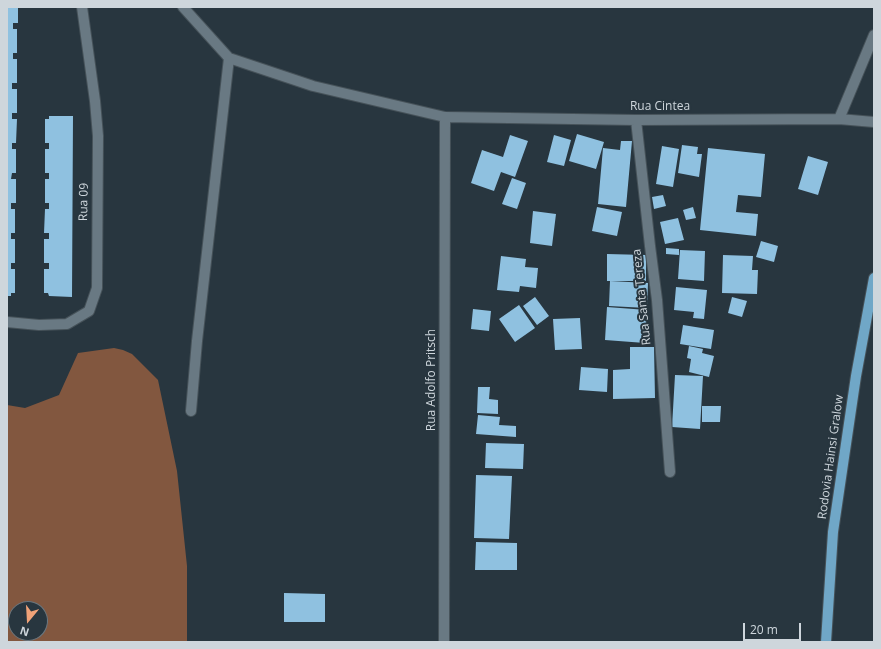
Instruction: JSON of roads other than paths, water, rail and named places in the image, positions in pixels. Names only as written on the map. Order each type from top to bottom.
[{"type":"main road","name":"Rodovia Hainsi Gralow","points":[[826,642],[833,532],[856,376],[874,278]]},
{"type":"street","name":"Rua 09","points":[[7,322],[39,325],[67,324],[89,311],[97,288],[98,136],[95,101],[82,7]]},
{"type":"street","points":[[183,7],[229,58],[197,341],[191,411]]},
{"type":"street","points":[[839,119],[874,35]]},
{"type":"street","name":"Rua Cintea","points":[[229,58],[313,86],[446,117],[636,120],[839,119],[874,122]]},
{"type":"street","name":"Rua Adolfo Pritsch","points":[[444,642],[446,117]]},
{"type":"street","name":"Rua Santa Tereza","points":[[636,120],[650,246],[658,300],[670,472]]}]
